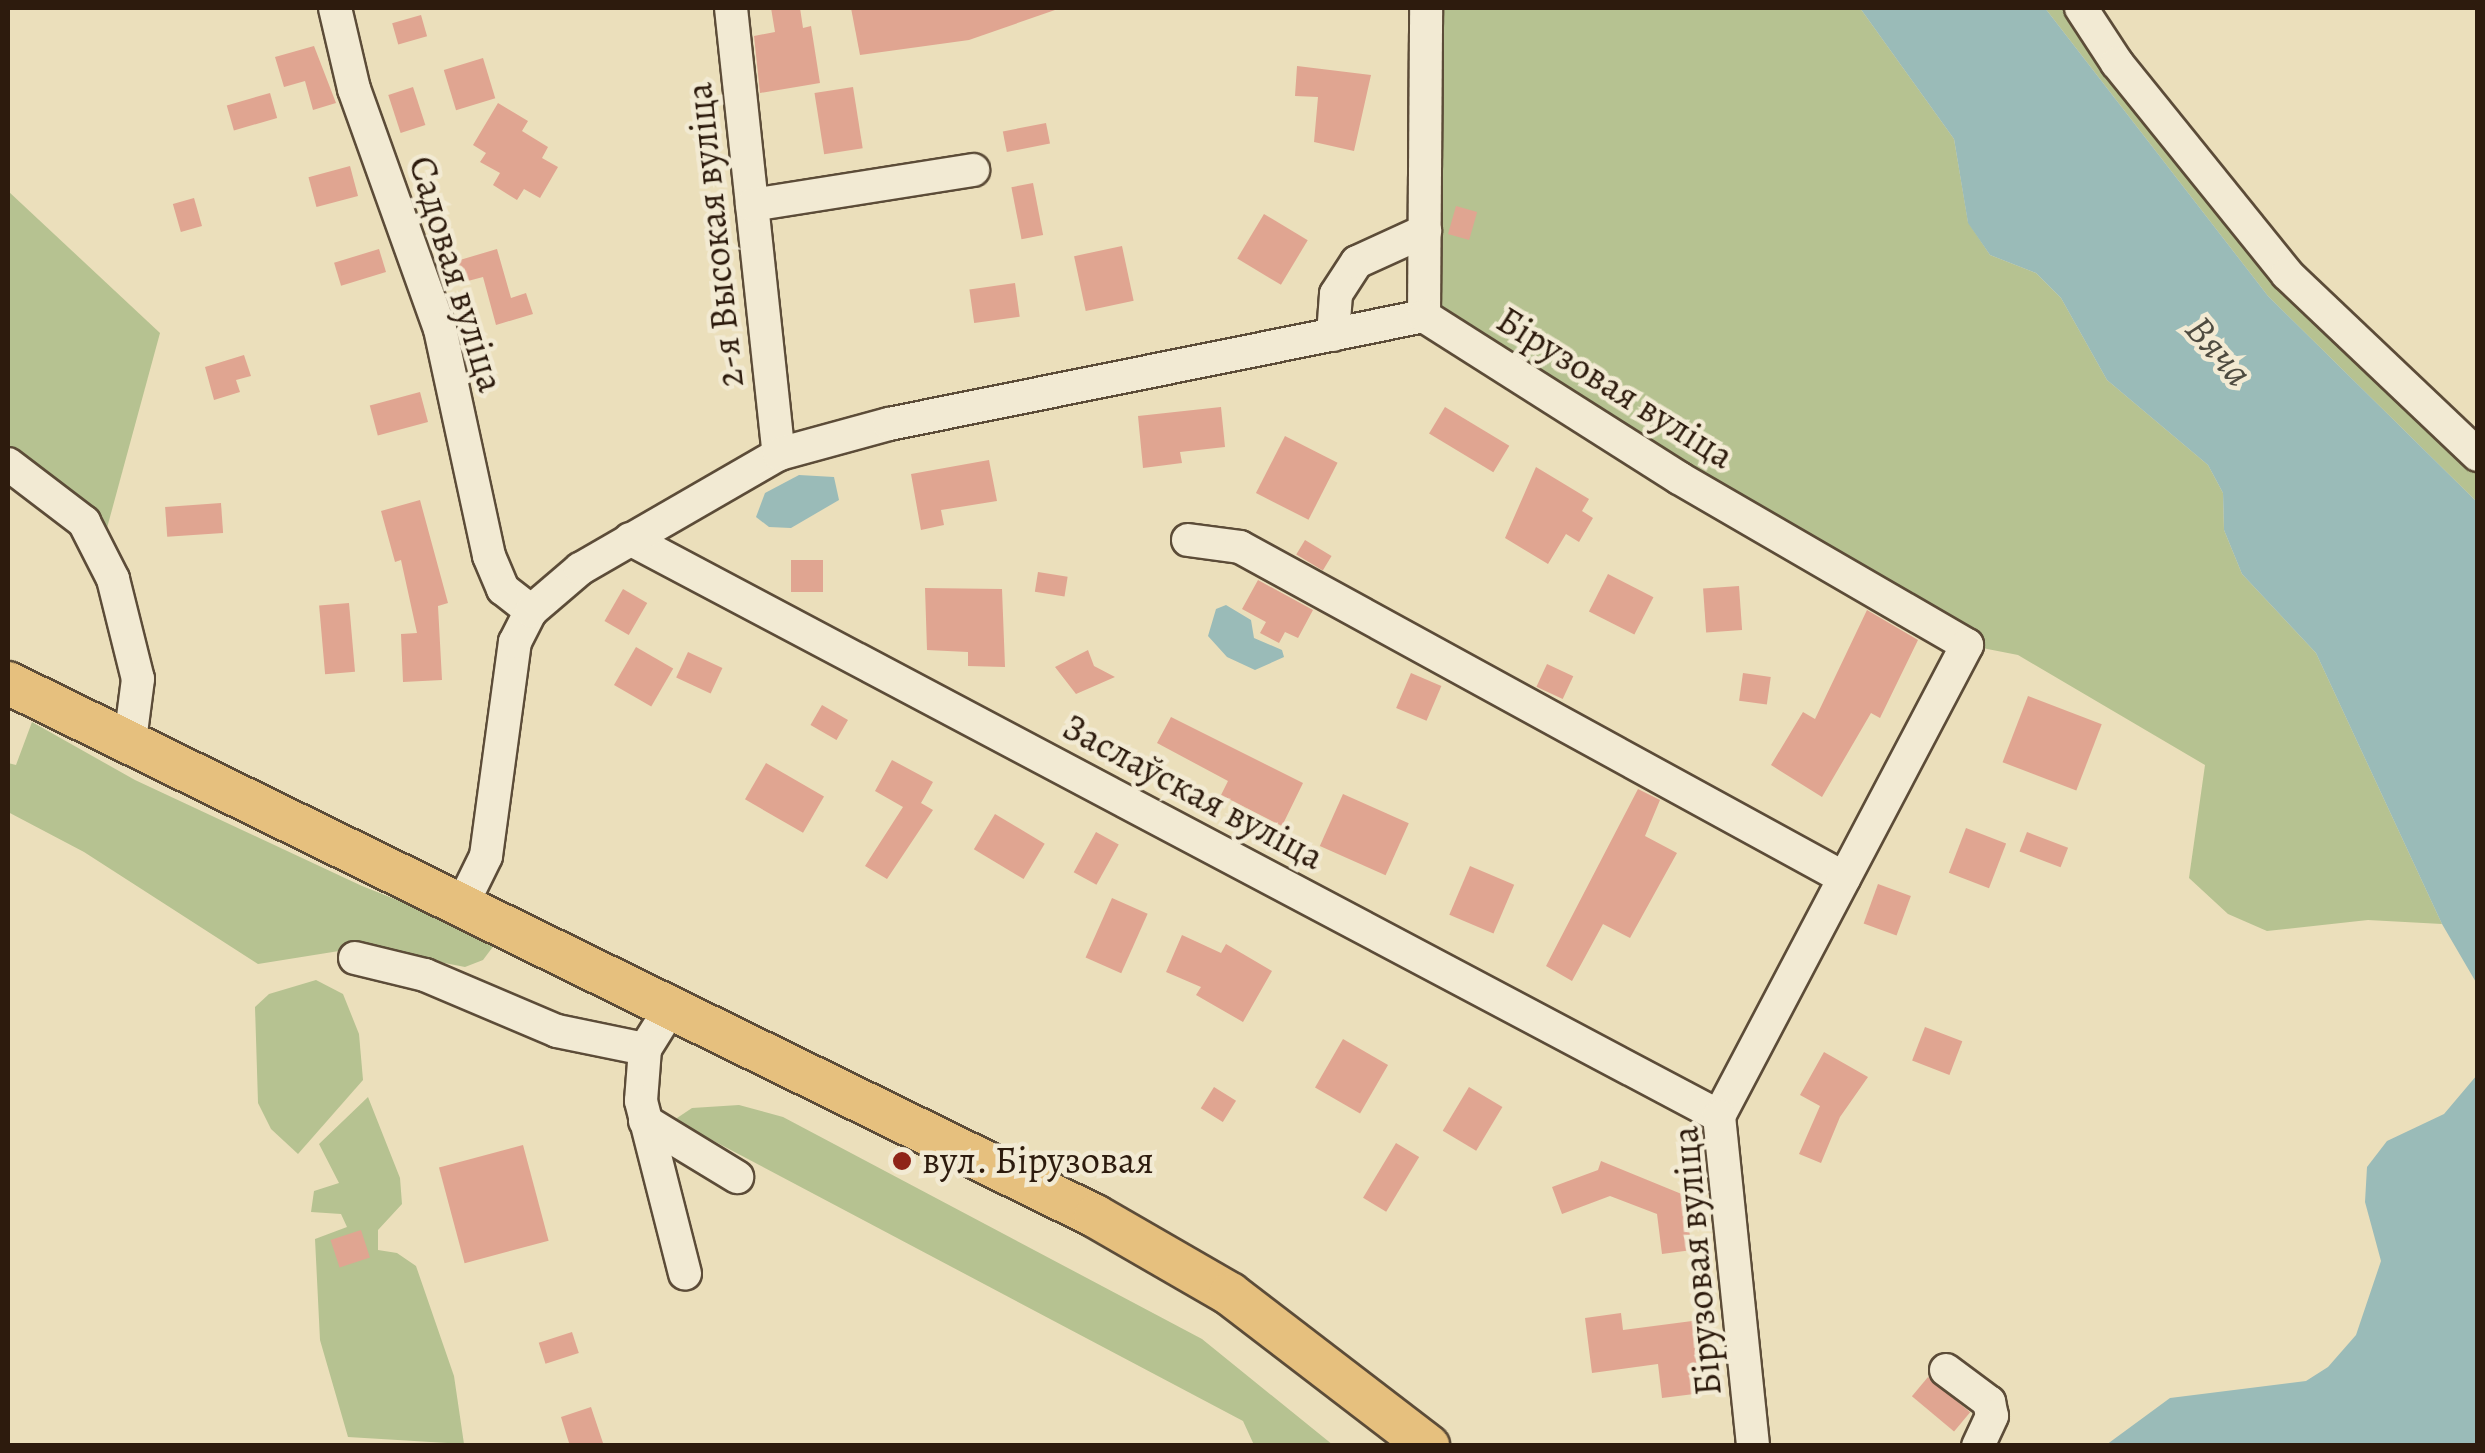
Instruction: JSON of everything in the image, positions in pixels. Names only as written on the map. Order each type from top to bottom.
[{"type":"main road","points":[[8,683],[464,902],[1095,1216],[1230,1294],[1428,1446]]},
{"type":"street","name":"Садовая вуліца","points":[[334,8],[354,89],[440,330],[489,556],[503,588],[531,611]]},
{"type":"street","name":"2-я Высокая вуліца","points":[[731,8],[780,454]]},
{"type":"street","points":[[464,902],[486,856],[515,642],[531,611],[553,588],[630,538],[780,454],[888,424],[1424,316],[1426,8]]},
{"type":"street","points":[[2080,8],[2117,64],[2287,274],[2445,417],[2478,455]]},
{"type":"street","points":[[752,206],[972,170]]},
{"type":"street","points":[[1333,335],[1336,294],[1357,262],[1424,231]]},
{"type":"street","name":"Бірузовая вуліца","points":[[1424,316],[1680,478],[1968,644],[1719,1116],[1754,1446]]},
{"type":"street","points":[[8,464],[84,522],[114,579],[138,679],[130,740]]},
{"type":"street","name":"Заслаўская вуліца","points":[[630,538],[1719,1116]]},
{"type":"street","points":[[1188,540],[1240,548],[1844,878]]},
{"type":"street","points":[[355,958],[425,975],[556,1032],[645,1049]]},
{"type":"street","points":[[672,1004],[645,1049],[640,1076],[646,1122],[685,1273]]},
{"type":"street","points":[[646,1122],[736,1177]]},
{"type":"street","points":[[1946,1370],[1990,1402],[1992,1416],[1978,1446]]},
{"type":"green space","points":[[1426,8],[1860,8],[1954,139],[1968,222],[1990,255],[2036,273],[2061,298],[2107,380],[2208,465],[2223,493],[2224,530],[2242,574],[2316,653],[2442,924],[2368,920],[2267,931],[2228,914],[2189,878],[2205,765],[2018,655],[1967,645],[1424,316]]},
{"type":"green space","points":[[2045,8],[2081,8],[2287,274],[2477,455],[2477,502],[2268,296]]},
{"type":"green space","points":[[8,191],[160,333],[107,528],[8,447]]},
{"type":"green space","points":[[32,722],[135,780],[362,886],[498,940],[483,960],[465,967],[388,952],[339,951],[258,964],[84,852],[8,812],[8,763],[16,765]]},
{"type":"green space","points":[[316,980],[343,994],[359,1034],[363,1080],[298,1154],[271,1129],[258,1103],[255,1007],[269,994]]},
{"type":"green space","points":[[368,1097],[400,1178],[402,1204],[378,1230],[378,1250],[397,1253],[416,1266],[454,1376],[464,1444],[348,1437],[320,1340],[315,1239],[347,1227],[341,1214],[311,1212],[314,1191],[339,1183],[319,1144]]},
{"type":"green space","points":[[739,1105],[783,1117],[1202,1339],[1333,1445],[1254,1445],[1243,1421],[674,1120],[692,1108]]},
{"type":"water","name":"Вяча","points":[[1860,8],[2045,8],[2268,296],[2477,502],[2477,984],[2442,924],[2316,653],[2242,574],[2224,530],[2223,493],[2208,465],[2107,380],[2061,298],[2036,273],[1990,255],[1968,223],[1954,139]]},
{"type":"water","points":[[799,475],[834,477],[839,500],[791,528],[769,527],[756,517],[765,493]]},
{"type":"water","points":[[1226,605],[1251,620],[1254,638],[1282,650],[1284,657],[1255,670],[1227,657],[1208,636],[1216,609]]},
{"type":"water","points":[[2477,1075],[2477,1445],[2106,1445],[2170,1398],[2306,1381],[2328,1367],[2356,1335],[2381,1261],[2365,1202],[2367,1167],[2387,1141],[2444,1114]]},
{"type":"building","points":[[771,8],[800,8],[803,28],[811,26],[820,83],[760,93],[754,36],[775,32]]},
{"type":"building","points":[[851,8],[1055,10],[969,40],[860,55]]},
{"type":"building","points":[[421,15],[427,36],[398,44],[392,23]]},
{"type":"building","points":[[314,46],[336,103],[313,110],[305,81],[284,87],[275,57]]},
{"type":"building","points":[[483,58],[495,98],[456,110],[444,70]]},
{"type":"building","points":[[1297,66],[1371,75],[1354,151],[1314,142],[1318,97],[1295,96]]},
{"type":"building","points":[[413,87],[425,125],[401,133],[388,95]]},
{"type":"building","points":[[853,87],[863,148],[824,154],[814,93]]},
{"type":"building","points":[[270,93],[277,118],[234,130],[227,105]]},
{"type":"building","points":[[498,103],[528,121],[522,131],[548,147],[542,158],[558,167],[540,198],[524,189],[517,200],[493,185],[500,173],[480,162],[486,153],[473,145]]},
{"type":"building","points":[[1046,123],[1050,144],[1007,152],[1003,131]]},
{"type":"building","points":[[350,166],[358,196],[316,207],[308,177]]},
{"type":"building","points":[[1033,183],[1043,235],[1022,239],[1011,187]]},
{"type":"building","points":[[194,198],[202,226],[181,232],[173,204]]},
{"type":"building","points":[[1456,206],[1477,212],[1469,240],[1448,234]]},
{"type":"building","points":[[1264,214],[1308,240],[1281,285],[1237,259]]},
{"type":"building","points":[[1122,246],[1134,301],[1086,311],[1074,256]]},
{"type":"building","points":[[379,249],[386,272],[341,286],[334,263]]},
{"type":"building","points":[[497,249],[511,298],[526,293],[533,314],[496,325],[483,277],[449,286],[443,265]]},
{"type":"building","points":[[1015,283],[1020,317],[974,323],[969,289]]},
{"type":"building","points":[[244,355],[251,376],[236,380],[240,392],[214,400],[205,367]]},
{"type":"building","points":[[420,392],[428,422],[378,435],[370,405]]},
{"type":"building","points":[[1221,407],[1225,447],[1180,452],[1182,463],[1143,468],[1138,416]]},
{"type":"building","points":[[1445,407],[1509,446],[1493,472],[1429,434]]},
{"type":"building","points":[[1285,436],[1338,463],[1309,520],[1256,493]]},
{"type":"building","points":[[989,460],[997,501],[941,510],[944,525],[921,530],[911,474]]},
{"type":"building","points":[[1536,467],[1589,499],[1582,511],[1593,518],[1579,542],[1566,534],[1548,564],[1505,538]]},
{"type":"building","points":[[420,500],[448,603],[438,606],[442,680],[403,682],[401,634],[417,633],[401,560],[395,562],[381,511]]},
{"type":"building","points":[[221,503],[223,533],[167,537],[165,507]]},
{"type":"building","points":[[1305,540],[1332,556],[1323,571],[1296,555]]},
{"type":"building","points":[[791,560],[823,560],[823,592],[791,592]]},
{"type":"building","points":[[1038,572],[1068,577],[1065,596],[1035,592]]},
{"type":"building","points":[[1608,574],[1653,597],[1634,635],[1589,611]]},
{"type":"building","points":[[1258,580],[1313,610],[1298,638],[1285,632],[1279,643],[1260,633],[1266,622],[1242,609]]},
{"type":"building","points":[[1739,586],[1742,630],[1706,632],[1703,589]]},
{"type":"building","points":[[925,588],[1002,589],[1005,667],[968,666],[968,652],[927,650]]},
{"type":"building","points":[[623,589],[647,603],[629,635],[604,621]]},
{"type":"building","points":[[349,603],[355,672],[325,674],[319,606]]},
{"type":"building","points":[[1867,610],[1918,640],[1880,718],[1871,713],[1822,797],[1771,765],[1803,712],[1815,719]]},
{"type":"building","points":[[636,647],[673,668],[651,707],[614,685]]},
{"type":"building","points":[[1088,650],[1094,666],[1115,677],[1076,694],[1055,667]]},
{"type":"building","points":[[688,652],[722,668],[711,693],[676,677]]},
{"type":"building","points":[[1547,664],[1573,676],[1563,699],[1536,687]]},
{"type":"building","points":[[1411,673],[1441,686],[1427,721],[1396,708]]},
{"type":"building","points":[[1743,673],[1771,677],[1767,705],[1739,701]]},
{"type":"building","points":[[2028,696],[2102,724],[2076,791],[2003,762]]},
{"type":"building","points":[[822,705],[848,720],[836,740],[810,725]]},
{"type":"building","points":[[1171,717],[1303,783],[1282,826],[1221,795],[1228,781],[1157,743]]},
{"type":"building","points":[[892,760],[933,782],[921,803],[933,810],[887,879],[865,866],[903,807],[875,791]]},
{"type":"building","points":[[766,763],[824,796],[803,833],[745,799]]},
{"type":"building","points":[[1638,789],[1660,800],[1645,836],[1677,853],[1630,938],[1603,924],[1572,981],[1546,966]]},
{"type":"building","points":[[1343,794],[1409,823],[1386,875],[1320,846]]},
{"type":"building","points":[[995,814],[1045,844],[1024,879],[974,849]]},
{"type":"building","points":[[1966,828],[2006,843],[1989,888],[1949,873]]},
{"type":"building","points":[[1096,832],[1119,845],[1096,885],[1074,872]]},
{"type":"building","points":[[2027,832],[2068,848],[2061,867],[2019,852]]},
{"type":"building","points":[[1470,866],[1514,885],[1493,934],[1449,915]]},
{"type":"building","points":[[1878,884],[1911,896],[1897,935],[1864,923]]},
{"type":"building","points":[[1112,898],[1148,914],[1121,973],[1086,957]]},
{"type":"building","points":[[1182,935],[1221,953],[1226,944],[1272,971],[1243,1022],[1196,995],[1201,987],[1166,972]]},
{"type":"building","points":[[1925,1027],[1962,1041],[1949,1075],[1912,1061]]},
{"type":"building","points":[[1343,1039],[1388,1065],[1360,1113],[1315,1087]]},
{"type":"building","points":[[1824,1052],[1868,1077],[1840,1117],[1821,1163],[1799,1154],[1820,1106],[1800,1095]]},
{"type":"building","points":[[1214,1087],[1236,1101],[1223,1122],[1201,1108]]},
{"type":"building","points":[[1469,1087],[1502,1107],[1476,1151],[1443,1131]]},
{"type":"building","points":[[1396,1143],[1419,1157],[1386,1212],[1363,1198]]},
{"type":"building","points":[[523,1145],[549,1241],[465,1263],[439,1168]]},
{"type":"building","points":[[1601,1161],[1684,1195],[1692,1250],[1662,1254],[1657,1214],[1610,1196],[1562,1214],[1552,1187],[1598,1170]]},
{"type":"building","points":[[361,1230],[370,1258],[340,1267],[331,1240]]},
{"type":"building","points":[[1621,1313],[1623,1330],[1700,1320],[1710,1392],[1662,1398],[1658,1364],[1592,1373],[1585,1318]]},
{"type":"building","points":[[572,1332],[579,1353],[546,1364],[539,1343]]},
{"type":"building","points":[[1928,1377],[1970,1412],[1954,1432],[1912,1396]]},
{"type":"building","points":[[591,1407],[604,1446],[570,1446],[561,1417]]},
{"type":"place","name":"вул. Бірузовая","points":[[902,1161]]}]
